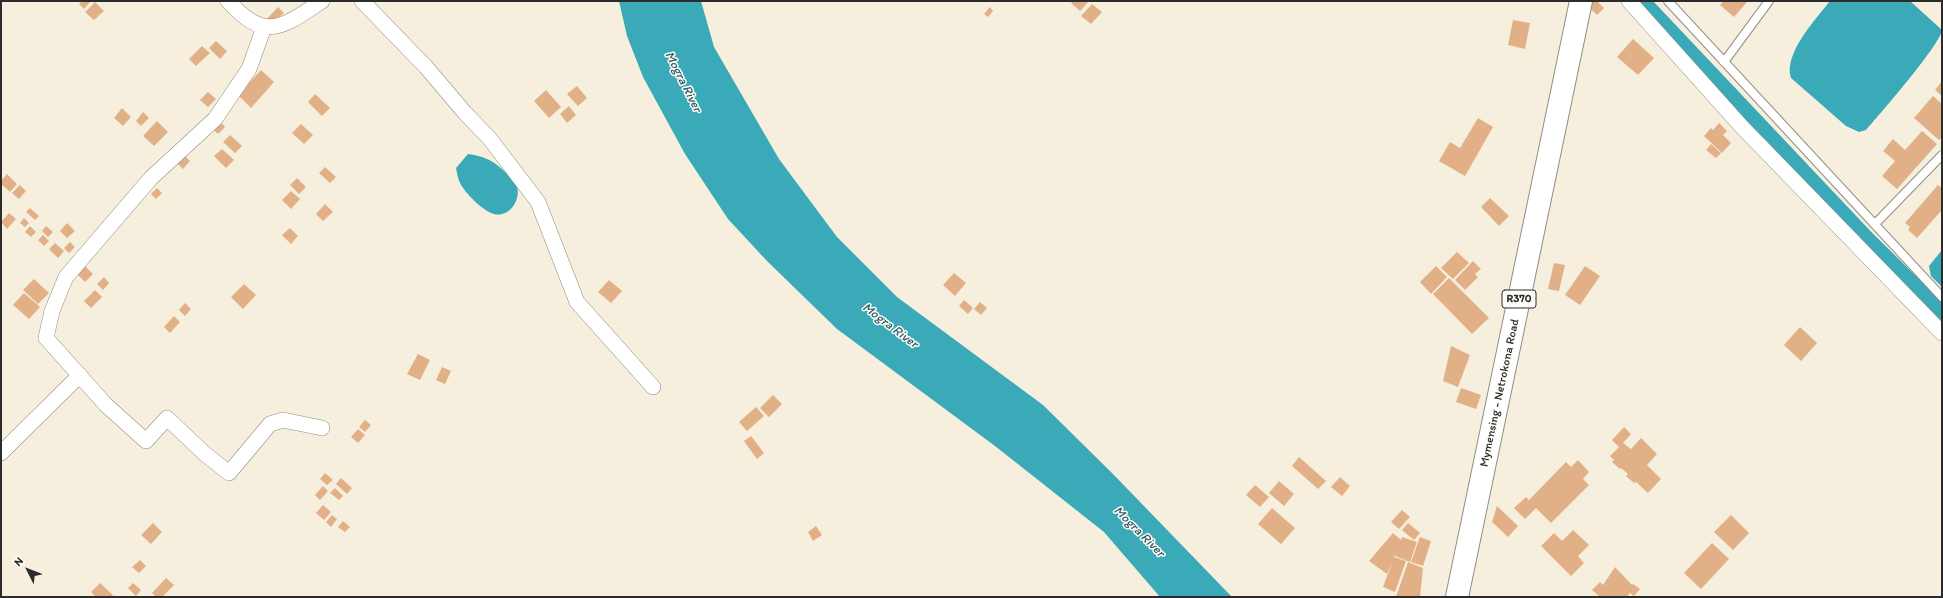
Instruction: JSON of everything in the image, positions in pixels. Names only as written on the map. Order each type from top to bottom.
[{"type":"main road","name":"Mymensing - Netrokona Road","points":[[1458,597],[1581,1]]},
{"type":"street","points":[[228,1],[249,21],[264,27],[278,27],[322,1]]},
{"type":"street","points":[[362,1],[426,67],[464,113],[490,139],[538,202],[577,302],[653,387]]},
{"type":"street","points":[[1630,1],[1742,127],[1942,333]]},
{"type":"street","points":[[264,27],[250,69],[219,114],[151,178],[66,277],[52,311],[46,338],[106,405],[146,441],[167,418],[205,454],[229,473],[270,424],[283,420],[322,428]]},
{"type":"street","points":[[1,454],[80,375]]},
{"type":"lane","points":[[1668,1],[1942,297]]},
{"type":"lane","points":[[1724,62],[1769,1]]},
{"type":"lane","points":[[1875,224],[1942,155]]},
{"type":"water","name":"Mogra River","points":[[619,1],[701,1],[714,47],[779,159],[837,237],[897,297],[1043,405],[1112,473],[1232,597],[1160,597],[1104,532],[995,446],[837,329],[767,261],[728,219],[685,154],[643,77],[627,36]]},
{"type":"water","points":[[1830,1],[1910,1],[1942,30],[1939,38],[1921,64],[1884,110],[1866,130],[1859,132],[1846,126],[1791,78],[1790,69],[1796,48],[1809,27]]},
{"type":"water","points":[[468,154],[483,157],[491,161],[511,177],[517,187],[518,192],[513,207],[509,211],[499,215],[490,212],[475,201],[462,187],[456,168]]},
{"type":"water","points":[[1942,250],[1942,287],[1931,276],[1929,266]]},
{"type":"building","points":[[82,1],[91,1],[84,9],[79,4]]},
{"type":"building","points":[[1073,1],[1089,1],[1080,11],[1071,3]]},
{"type":"building","points":[[1582,1],[1597,1],[1604,8],[1597,15]]},
{"type":"building","points":[[1724,1],[1748,1],[1734,17],[1720,5]]},
{"type":"building","points":[[95,2],[104,11],[94,20],[85,12]]},
{"type":"building","points":[[1092,4],[1102,12],[1091,24],[1081,16]]},
{"type":"building","points":[[278,7],[284,13],[272,24],[267,19]]},
{"type":"building","points":[[990,7],[993,11],[988,17],[984,14]]},
{"type":"building","points":[[1513,20],[1530,23],[1525,49],[1508,45]]},
{"type":"building","points":[[1633,39],[1654,58],[1638,75],[1617,57]]},
{"type":"building","points":[[216,41],[227,51],[220,59],[209,48]]},
{"type":"building","points":[[202,46],[210,53],[196,66],[189,59]]},
{"type":"building","points":[[261,70],[274,82],[251,108],[238,95]]},
{"type":"building","points":[[1942,81],[1942,96],[1935,90]]},
{"type":"building","points":[[577,86],[587,98],[578,106],[567,94]]},
{"type":"building","points":[[546,90],[561,107],[549,118],[534,101]]},
{"type":"building","points":[[208,92],[216,99],[208,107],[200,100]]},
{"type":"building","points":[[315,94],[330,108],[322,116],[308,102]]},
{"type":"building","points":[[1933,96],[1942,104],[1942,137],[1939,140],[1914,118]]},
{"type":"building","points":[[569,106],[576,115],[567,123],[560,114]]},
{"type":"building","points":[[122,108],[131,117],[123,126],[114,118]]},
{"type":"building","points":[[143,112],[149,118],[141,126],[136,121]]},
{"type":"building","points":[[1478,118],[1493,127],[1465,176],[1439,161],[1450,142],[1460,148]]},
{"type":"building","points":[[219,120],[225,127],[218,134],[212,128]]},
{"type":"building","points":[[157,121],[168,132],[154,146],[143,136]]},
{"type":"building","points":[[1719,123],[1727,131],[1723,135],[1731,143],[1722,153],[1704,136],[1711,128],[1713,130]]},
{"type":"building","points":[[301,124],[313,135],[304,144],[292,133]]},
{"type":"building","points":[[1922,131],[1937,144],[1897,189],[1882,176],[1895,161],[1883,151],[1893,139],[1905,150]]},
{"type":"building","points":[[230,135],[242,146],[235,153],[223,142]]},
{"type":"building","points":[[1711,144],[1721,153],[1716,158],[1706,150]]},
{"type":"building","points":[[222,149],[234,160],[226,168],[214,156]]},
{"type":"building","points":[[181,152],[190,161],[183,169],[174,160]]},
{"type":"building","points":[[325,167],[336,177],[330,183],[319,173]]},
{"type":"building","points":[[7,174],[17,184],[10,192],[1,184],[1,181]]},
{"type":"building","points":[[297,178],[306,187],[299,194],[290,185]]},
{"type":"building","points":[[20,185],[26,191],[19,199],[12,193]]},
{"type":"building","points":[[1938,185],[1942,188],[1942,210],[1917,238],[1908,230],[1910,227],[1905,223]]},
{"type":"building","points":[[157,188],[162,193],[156,199],[151,194]]},
{"type":"building","points":[[291,191],[300,199],[291,209],[282,200]]},
{"type":"building","points":[[1490,198],[1509,216],[1499,226],[1481,207]]},
{"type":"building","points":[[325,204],[333,212],[323,221],[316,214]]},
{"type":"building","points":[[30,208],[39,216],[35,220],[26,212]]},
{"type":"building","points":[[9,213],[16,219],[7,229],[1,222]]},
{"type":"building","points":[[24,218],[29,223],[25,227],[20,223]]},
{"type":"building","points":[[67,223],[75,231],[67,238],[60,231]]},
{"type":"building","points":[[30,226],[36,232],[31,237],[25,232]]},
{"type":"building","points":[[46,226],[53,232],[48,237],[42,231]]},
{"type":"building","points":[[290,228],[298,236],[291,244],[282,235]]},
{"type":"building","points":[[43,235],[49,241],[44,246],[38,240]]},
{"type":"building","points":[[70,242],[75,247],[69,253],[64,248]]},
{"type":"building","points":[[55,243],[64,251],[58,258],[49,249]]},
{"type":"building","points":[[1457,252],[1469,263],[1453,279],[1441,268]]},
{"type":"building","points":[[1473,261],[1481,269],[1475,274],[1478,277],[1465,290],[1455,280]]},
{"type":"building","points":[[1554,263],[1565,265],[1559,291],[1548,289]]},
{"type":"building","points":[[84,265],[93,274],[85,282],[76,273]]},
{"type":"building","points":[[1436,266],[1447,277],[1431,294],[1420,282]]},
{"type":"building","points":[[1585,266],[1600,276],[1580,305],[1565,295]]},
{"type":"building","points":[[954,273],[966,283],[955,296],[943,285]]},
{"type":"building","points":[[104,277],[109,283],[103,290],[97,284]]},
{"type":"building","points":[[1449,278],[1489,318],[1472,334],[1433,294]]},
{"type":"building","points":[[34,279],[49,293],[38,304],[23,290]]},
{"type":"building","points":[[609,280],[622,291],[611,303],[598,292]]},
{"type":"building","points":[[244,284],[256,295],[243,309],[231,297]]},
{"type":"building","points":[[95,290],[102,297],[91,308],[84,301]]},
{"type":"building","points":[[24,293],[40,307],[29,319],[13,305]]},
{"type":"building","points":[[964,300],[973,308],[968,314],[959,306]]},
{"type":"building","points":[[980,302],[987,308],[981,315],[974,309]]},
{"type":"building","points":[[185,303],[191,309],[185,316],[179,310]]},
{"type":"building","points":[[174,316],[180,322],[170,333],[164,327]]},
{"type":"building","points":[[1800,327],[1817,343],[1801,361],[1784,345]]},
{"type":"building","points":[[1451,346],[1470,355],[1458,387],[1443,381]]},
{"type":"building","points":[[418,354],[430,360],[420,380],[407,374]]},
{"type":"building","points":[[442,367],[451,371],[445,384],[436,380]]},
{"type":"building","points":[[1461,388],[1481,395],[1476,409],[1456,402]]},
{"type":"building","points":[[773,395],[782,404],[769,417],[760,408]]},
{"type":"building","points":[[756,407],[764,416],[747,431],[739,422]]},
{"type":"building","points":[[365,420],[371,425],[365,432],[359,427]]},
{"type":"building","points":[[1624,427],[1631,434],[1623,443],[1631,449],[1641,438],[1657,454],[1647,465],[1661,479],[1648,493],[1636,482],[1634,483],[1626,476],[1628,474],[1612,462],[1614,460],[1610,456],[1619,447],[1612,440]]},
{"type":"building","points":[[358,429],[365,435],[358,443],[351,437]]},
{"type":"building","points":[[751,436],[764,453],[757,459],[744,441]]},
{"type":"building","points":[[1299,457],[1326,481],[1318,489],[1292,466]]},
{"type":"building","points":[[1578,460],[1589,472],[1583,479],[1589,485],[1551,523],[1536,508],[1525,519],[1514,508],[1526,497],[1529,500],[1566,462],[1571,467]]},
{"type":"building","points":[[325,473],[333,480],[327,485],[320,479]]},
{"type":"building","points":[[1340,477],[1350,486],[1342,496],[1331,487]]},
{"type":"building","points":[[341,478],[352,488],[347,494],[336,484]]},
{"type":"building","points":[[1279,481],[1294,494],[1284,506],[1269,493]]},
{"type":"building","points":[[1255,485],[1269,497],[1260,507],[1246,495]]},
{"type":"building","points":[[323,486],[328,491],[320,500],[315,495]]},
{"type":"building","points":[[335,488],[343,496],[339,500],[330,493]]},
{"type":"building","points":[[323,505],[331,512],[324,520],[316,513]]},
{"type":"building","points":[[1497,506],[1518,526],[1508,537],[1492,522]]},
{"type":"building","points":[[1272,508],[1295,528],[1281,544],[1258,524]]},
{"type":"building","points":[[1402,510],[1410,517],[1399,529],[1391,522]]},
{"type":"building","points":[[332,515],[337,519],[331,527],[326,522]]},
{"type":"building","points":[[1731,515],[1749,533],[1733,550],[1714,532]]},
{"type":"building","points":[[343,521],[350,527],[345,532],[338,527]]},
{"type":"building","points":[[153,523],[162,532],[151,544],[141,535]]},
{"type":"building","points":[[1408,523],[1420,533],[1414,540],[1402,530]]},
{"type":"building","points":[[816,526],[822,535],[813,541],[808,532]]},
{"type":"building","points":[[1573,530],[1589,545],[1578,556],[1584,563],[1571,576],[1541,546],[1554,533],[1562,541]]},
{"type":"building","points":[[1393,533],[1401,540],[1402,537],[1417,542],[1410,562],[1395,556],[1398,548],[1387,574],[1369,561]]},
{"type":"building","points":[[1420,537],[1431,541],[1423,566],[1411,562]]},
{"type":"building","points":[[1712,543],[1729,559],[1701,589],[1684,573]]},
{"type":"building","points":[[1394,557],[1406,561],[1395,592],[1383,587]]},
{"type":"building","points":[[140,560],[146,566],[139,573],[132,567]]},
{"type":"building","points":[[1408,562],[1423,568],[1420,597],[1396,597]]},
{"type":"building","points":[[1615,567],[1632,585],[1633,584],[1640,589],[1634,596],[1630,593],[1627,597],[1600,597],[1592,590],[1600,582],[1603,585]]},
{"type":"building","points":[[166,578],[174,585],[162,597],[156,597],[152,593]]},
{"type":"building","points":[[100,583],[113,595],[111,597],[96,597],[91,592]]},
{"type":"building","points":[[133,583],[141,590],[136,596],[128,588]]},
{"type":"waterway","points":[[1642,1],[1866,238],[1942,313]]}]
